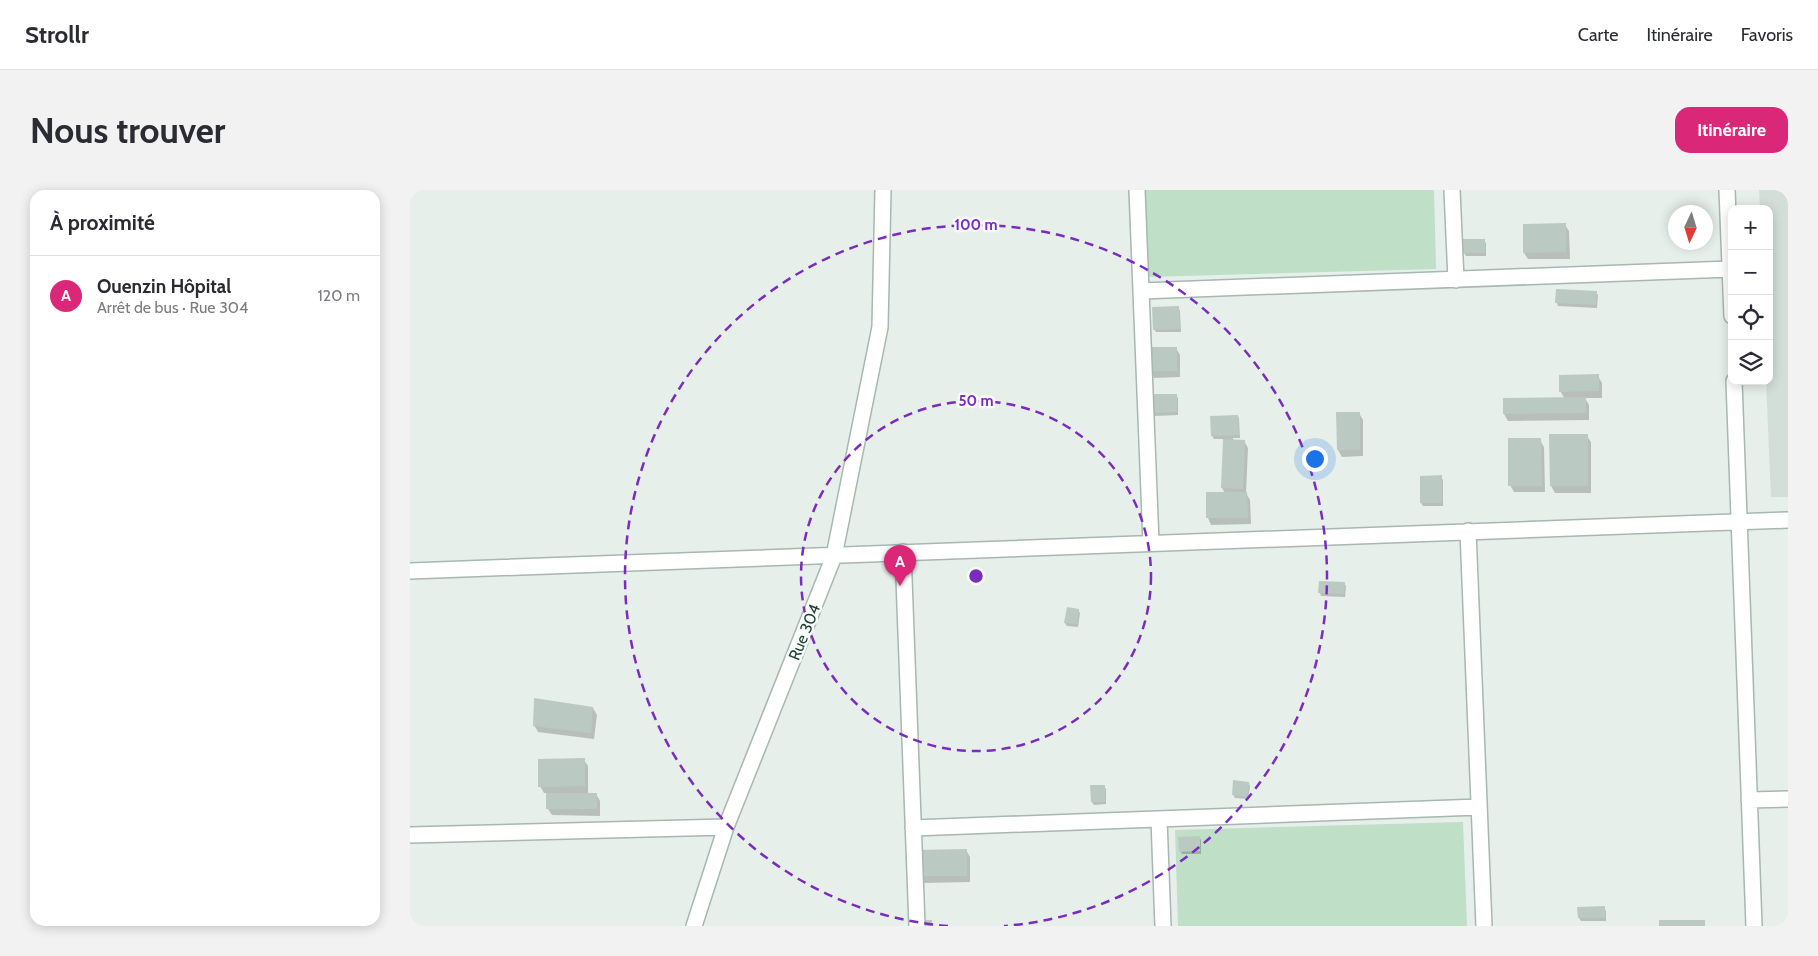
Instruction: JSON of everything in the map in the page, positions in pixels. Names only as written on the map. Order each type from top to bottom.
[{"type":"street","name":"Rue 304","points":[[694,926],[726,827],[834,556],[880,327],[883,190]]},
{"type":"street","points":[[1137,190],[1151,543]]},
{"type":"street","points":[[1452,190],[1456,280]]},
{"type":"street","points":[[1727,190],[1729,250]]},
{"type":"street","points":[[1141,291],[1728,269]]},
{"type":"street","points":[[1734,385],[1754,926]]},
{"type":"street","points":[[410,571],[1788,520]]},
{"type":"street","points":[[1468,531],[1484,926]]},
{"type":"street","points":[[903,552],[917,926]]},
{"type":"street","points":[[1749,800],[1788,799]]},
{"type":"street","points":[[914,828],[1479,806]]},
{"type":"street","points":[[1159,819],[1163,926]]},
{"type":"street","points":[[410,835],[726,827]]},
{"type":"shaded area","points":[[1759,190],[1788,190],[1788,497],[1771,497],[1766,385],[1773,385],[1773,205],[1760,205]]},
{"type":"green space","points":[[1145,190],[1434,190],[1436,269],[1148,277]]},
{"type":"green space","points":[[1463,822],[1467,926],[1178,926],[1175,830]]},
{"type":"building","points":[[1566,223],[1566,252],[1523,253],[1523,224]]},
{"type":"building","points":[[1463,239],[1485,239],[1485,253],[1463,253]]},
{"type":"building","points":[[1556,289],[1597,291],[1596,305],[1555,303]]},
{"type":"building","points":[[1179,306],[1180,329],[1153,330],[1152,307]]},
{"type":"building","points":[[1149,347],[1177,347],[1177,371],[1149,371]]},
{"type":"building","points":[[1599,374],[1599,391],[1559,392],[1559,375]]},
{"type":"building","points":[[1150,394],[1177,394],[1177,412],[1151,413]]},
{"type":"building","points":[[1586,397],[1586,413],[1503,414],[1503,398]]},
{"type":"building","points":[[1336,412],[1360,412],[1360,450],[1337,450]]},
{"type":"building","points":[[1238,415],[1239,435],[1211,436],[1210,416]]},
{"type":"building","points":[[1549,434],[1588,434],[1588,486],[1550,486]]},
{"type":"building","points":[[1508,438],[1541,438],[1542,486],[1508,486]]},
{"type":"building","points":[[1223,439],[1245,440],[1243,489],[1221,488]]},
{"type":"building","points":[[1442,475],[1442,503],[1420,503],[1420,476]]},
{"type":"building","points":[[1206,492],[1247,492],[1248,518],[1206,518]]},
{"type":"building","points":[[1319,581],[1345,582],[1344,594],[1318,593]]},
{"type":"building","points":[[1067,607],[1079,609],[1077,624],[1064,623]]},
{"type":"building","points":[[534,698],[593,707],[591,733],[533,726]]},
{"type":"building","points":[[585,758],[585,786],[538,787],[538,759]]},
{"type":"building","points":[[1233,780],[1249,782],[1247,797],[1232,795]]},
{"type":"building","points":[[1090,785],[1105,785],[1105,802],[1091,802]]},
{"type":"building","points":[[546,793],[597,793],[597,809],[546,809]]},
{"type":"building","points":[[1200,836],[1200,851],[1179,852],[1178,837]]},
{"type":"building","points":[[967,849],[967,876],[917,876],[917,850]]},
{"type":"building","points":[[1605,906],[1605,918],[1578,918],[1577,907]]},
{"type":"building","points":[[918,920],[932,920],[932,926],[918,926]]},
{"type":"building","points":[[1659,920],[1705,920],[1705,926],[1659,926]]},
{"type":"place","name":"Ouenzin Hôpital","points":[[900,586]]}]
